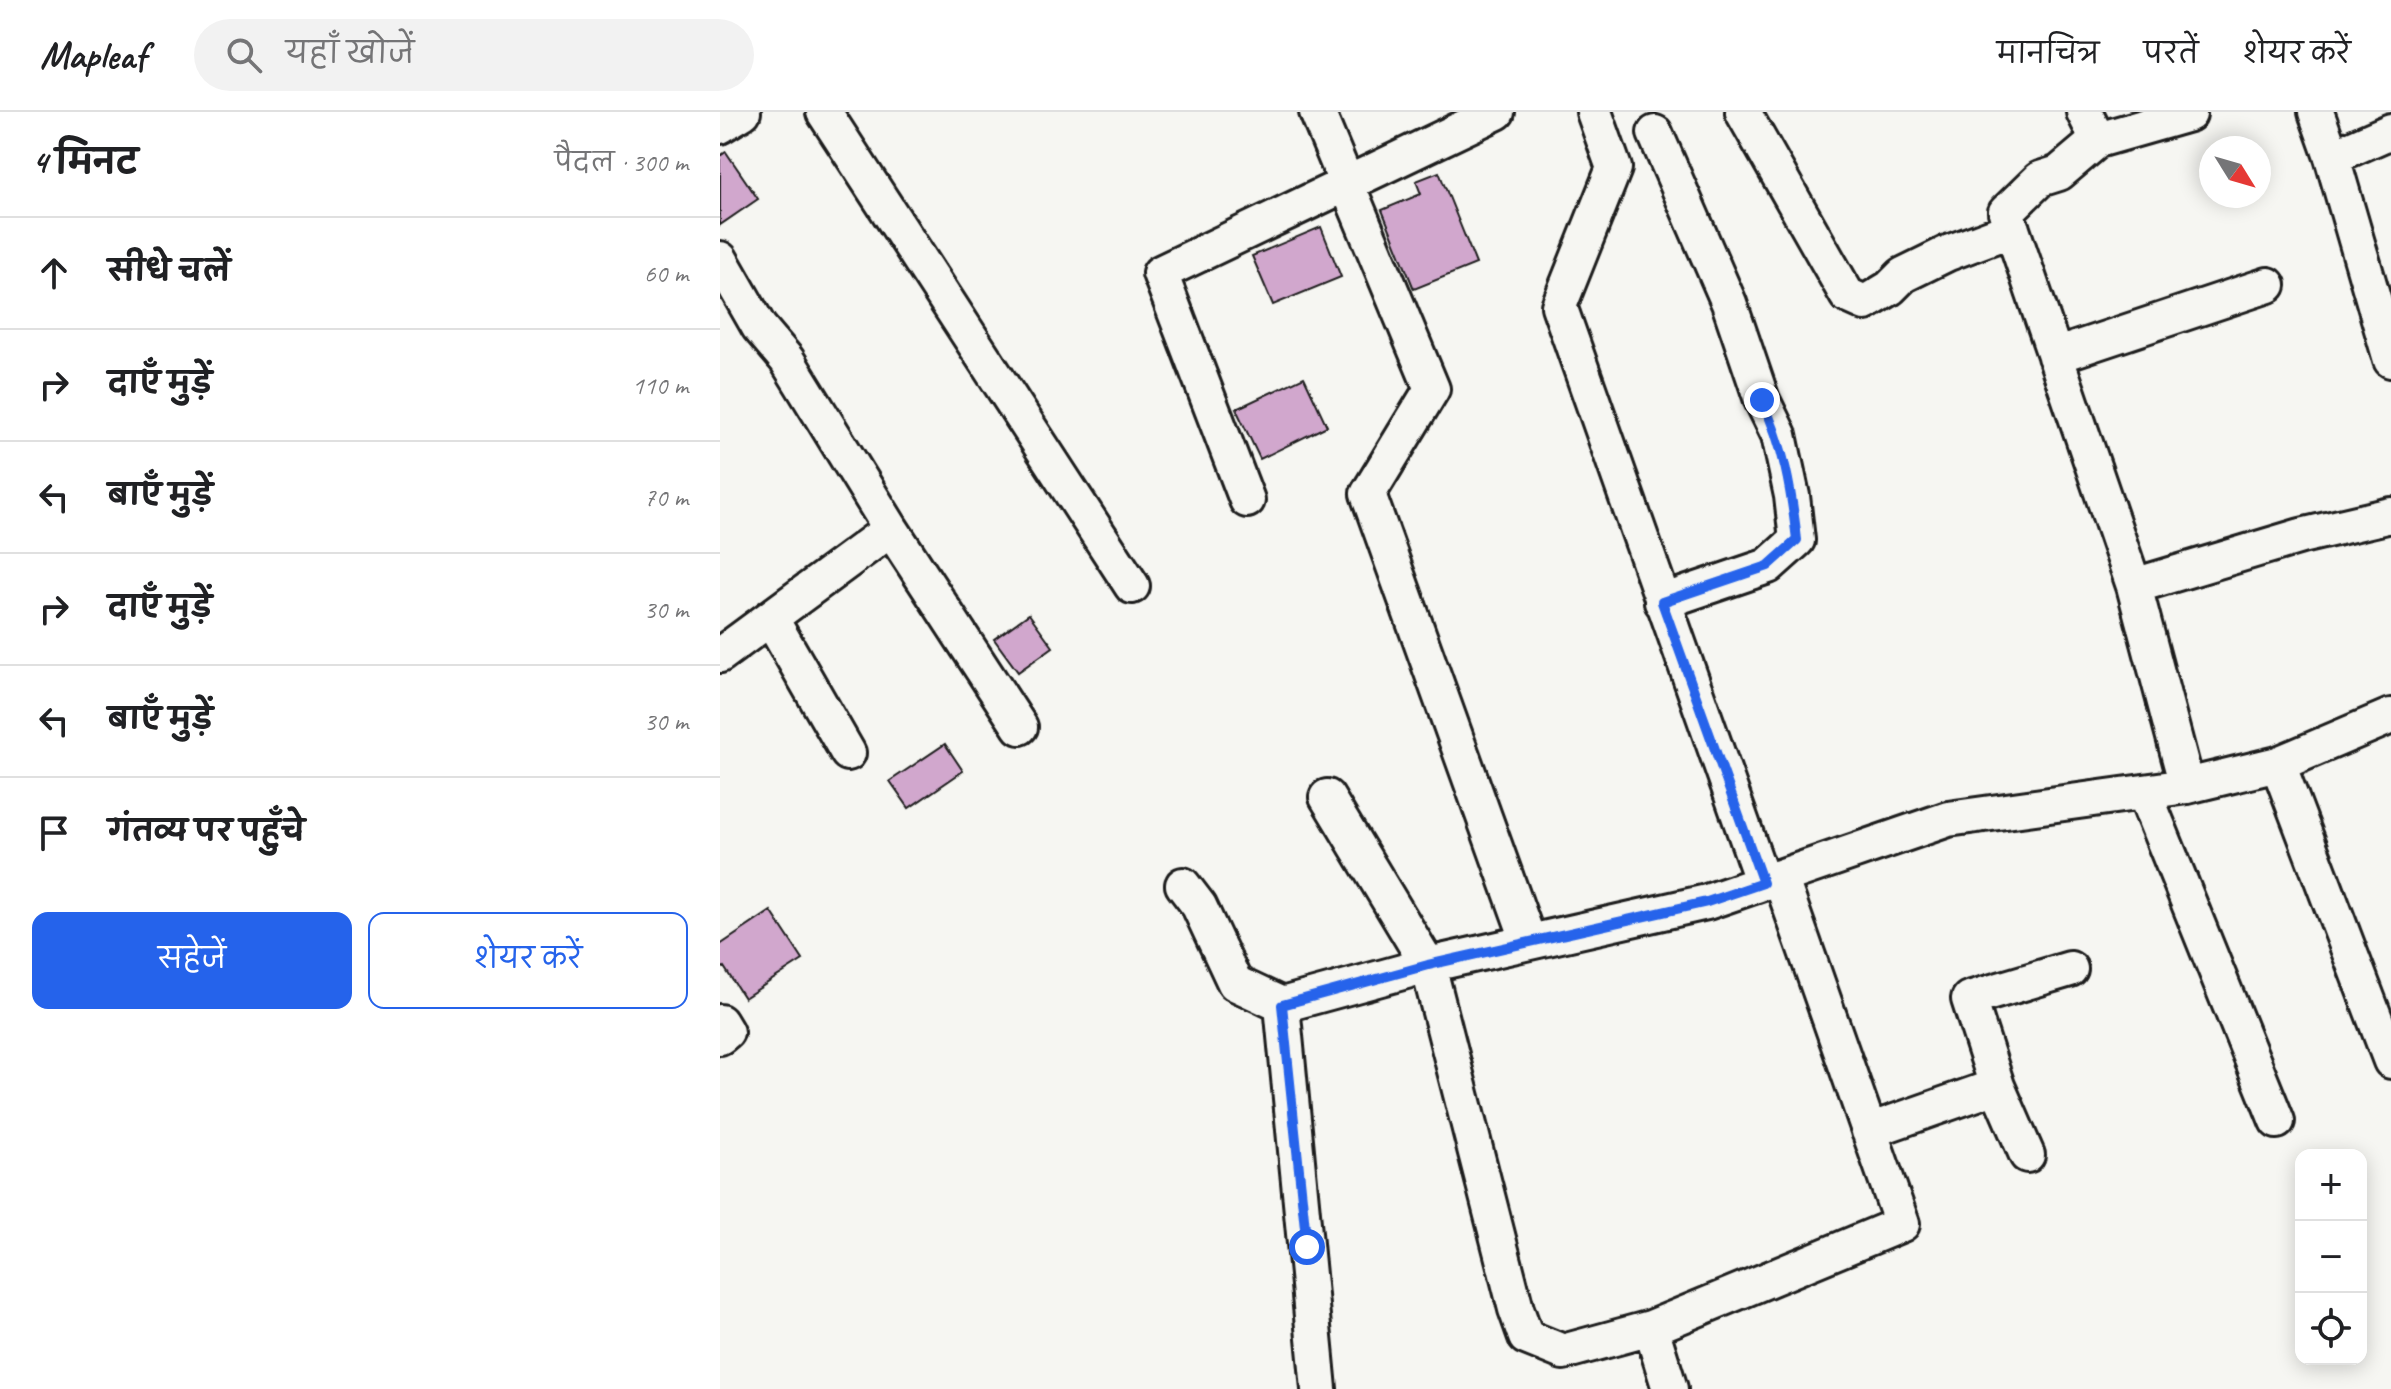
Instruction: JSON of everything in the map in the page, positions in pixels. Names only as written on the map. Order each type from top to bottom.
[{"type":"street","points":[[720,126],[743,112]]},
{"type":"street","points":[[824,112],[1132,586]]},
{"type":"street","points":[[1317,112],[1432,389],[1368,494],[1529,942]]},
{"type":"street","points":[[1247,500],[1160,273],[1497,112]]},
{"type":"street","points":[[1743,112],[1847,295],[1865,303],[1890,288],[1903,275],[2012,229]]},
{"type":"street","points":[[2316,112],[2391,360]]},
{"type":"street","points":[[2187,786],[2134,586],[2006,212],[2040,179],[2059,173],[2091,126],[2189,114]]},
{"type":"street","points":[[1327,797],[1428,965],[1512,1294],[1526,1337],[1563,1352],[1651,1328],[1902,1224],[1869,1131],[1662,602],[1559,306],[1614,168],[1599,127],[1664,123],[1700,232],[1729,303],[1762,400],[1779,435],[1792,496],[1797,540],[1768,566],[1662,602]]},
{"type":"street","points":[[2332,157],[2391,131]]},
{"type":"street","points":[[720,259],[759,327],[787,360],[891,529],[1020,727]]},
{"type":"street","points":[[2055,356],[2268,285]]},
{"type":"street","points":[[2134,586],[2301,536],[2391,515]]},
{"type":"street","points":[[720,655],[891,529]]},
{"type":"street","points":[[771,619],[848,753]]},
{"type":"street","points":[[1183,885],[1199,906],[1235,983],[1282,1005],[1428,965],[1707,902],[1948,819],[2187,786],[2278,764],[2391,716]]},
{"type":"street","points":[[2278,764],[2391,1061]]},
{"type":"street","points":[[2144,792],[2277,1121]]},
{"type":"street","points":[[2027,1155],[1997,1086],[1969,999],[2070,969]]},
{"type":"street","points":[[1282,1005],[1319,1389]]},
{"type":"street","points":[[720,1022],[726,1032],[720,1037]]},
{"type":"street","points":[[1869,1131],[1997,1086]]},
{"type":"street","points":[[1651,1328],[1670,1389]]},
{"type":"building","points":[[726,152],[758,199],[720,225],[720,156]]},
{"type":"building","points":[[1439,172],[1476,264],[1414,289],[1382,210],[1421,194],[1416,181]]},
{"type":"building","points":[[1321,227],[1341,277],[1273,305],[1252,256]]},
{"type":"building","points":[[1304,377],[1327,426],[1260,459],[1236,409]]},
{"type":"building","points":[[1029,614],[1053,647],[1018,672],[994,639]]},
{"type":"building","points":[[945,744],[963,771],[909,808],[890,781]]},
{"type":"building","points":[[771,911],[803,960],[744,998],[724,967],[720,969],[720,945]]},
{"type":"route","points":[[1307,1247],[1282,1005],[1428,965],[1707,902],[1763,883],[1662,602],[1768,566],[1797,540],[1792,496],[1779,435],[1762,400]]}]
